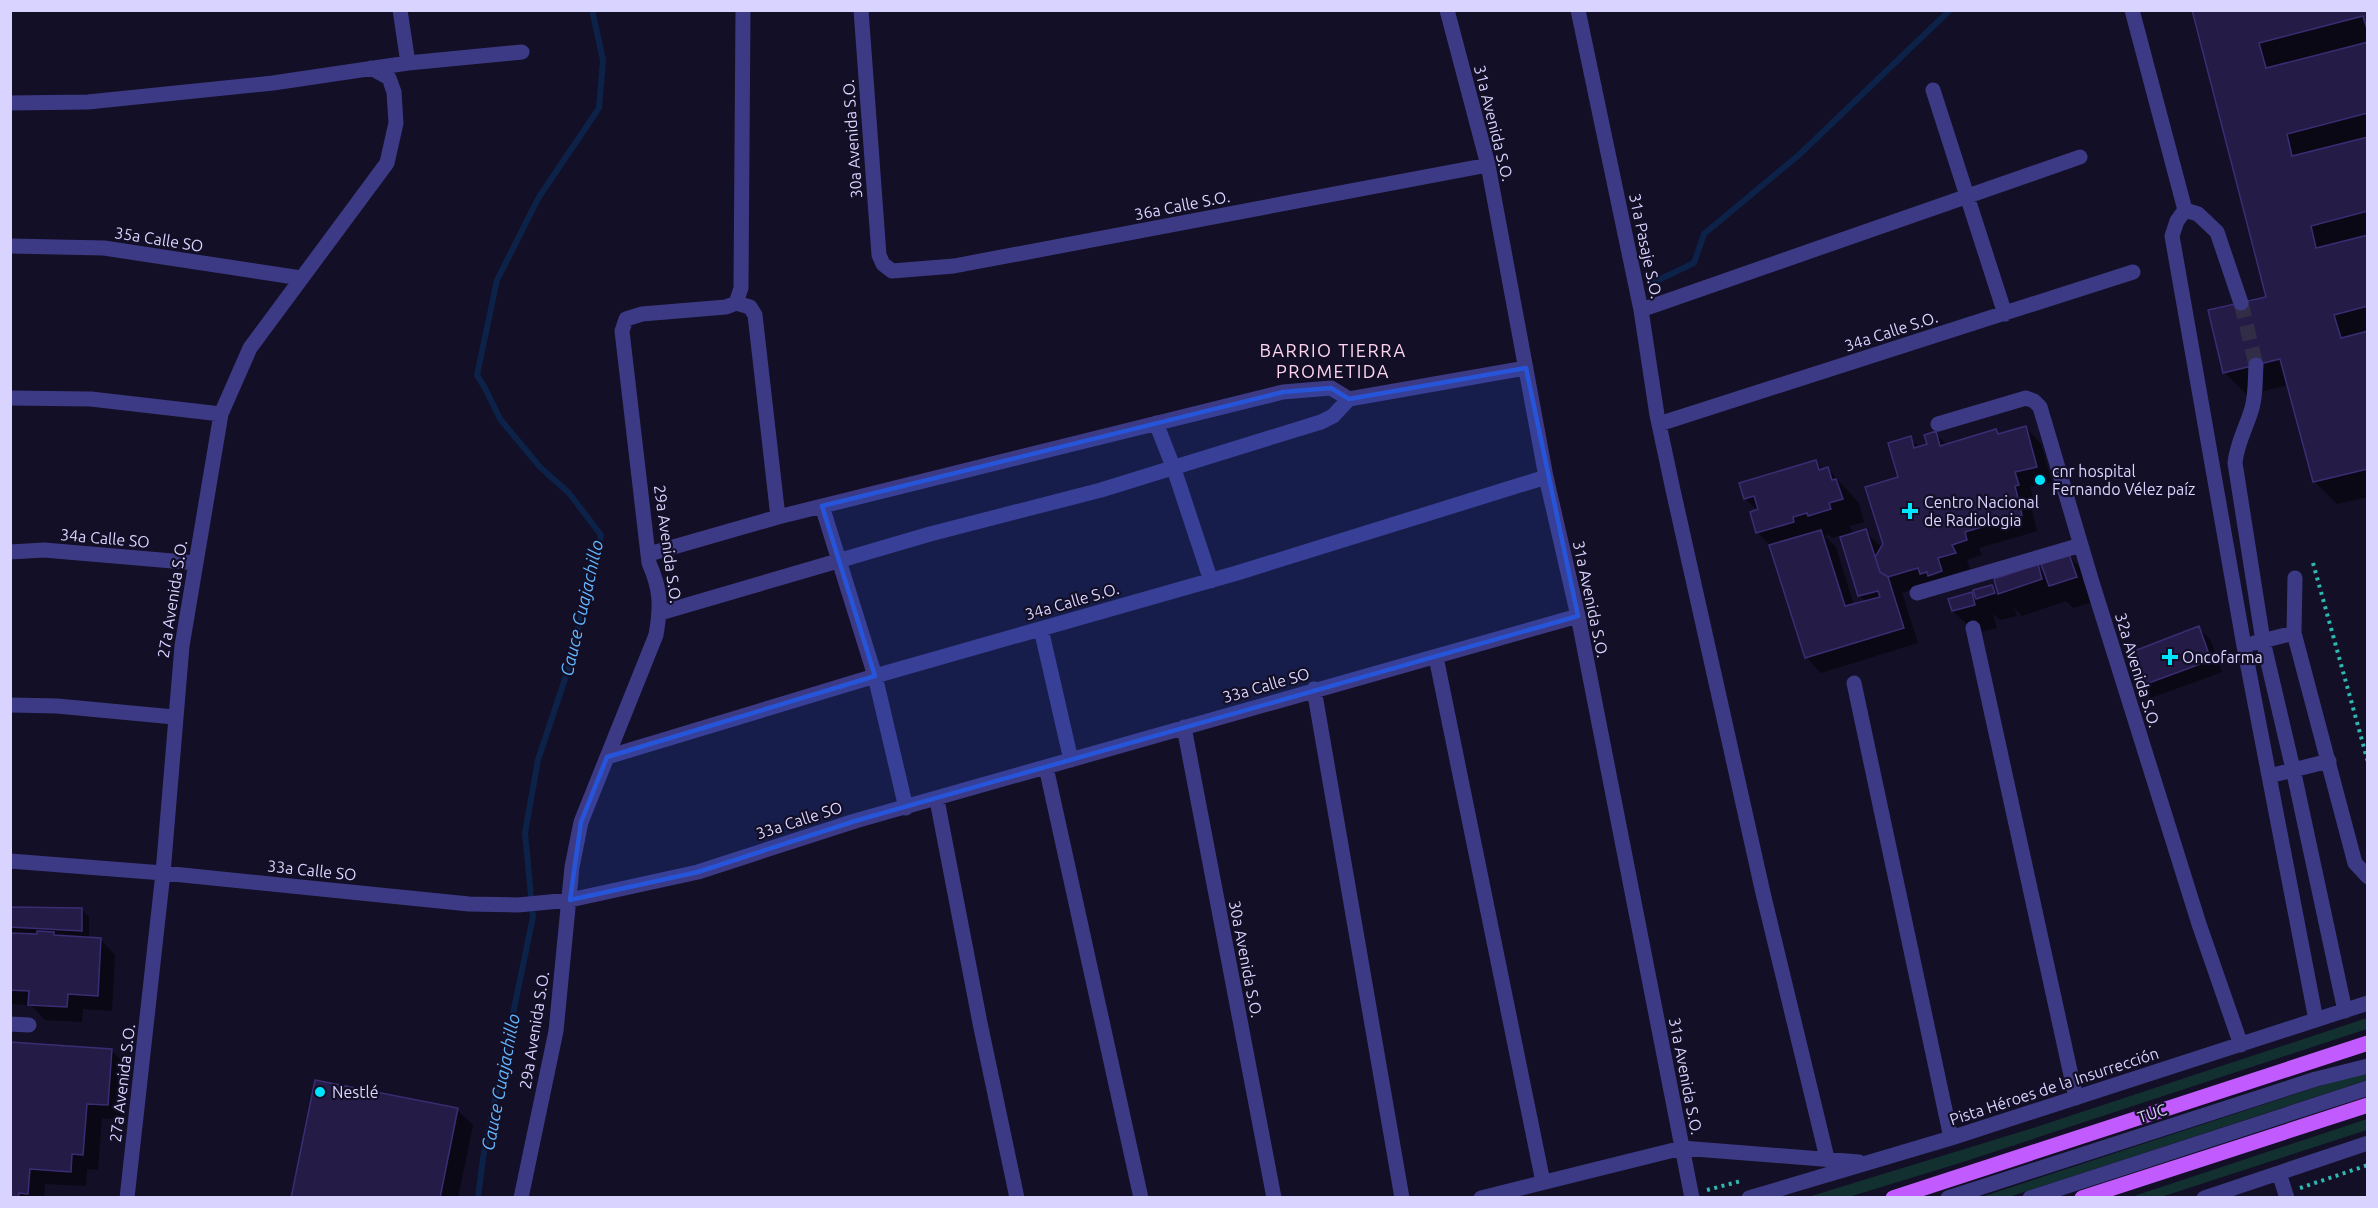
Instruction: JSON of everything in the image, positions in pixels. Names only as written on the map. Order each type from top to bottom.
[{"type":"main road","points":[[1893,1197],[2367,1043]]},
{"type":"main road","points":[[2082,1197],[2367,1105]]},
{"type":"street","points":[[400,10],[408,63]]},
{"type":"street","points":[[743,10],[741,288],[736,303],[750,307],[755,315],[778,517]]},
{"type":"street","name":"30a Avenida S.O.","points":[[861,10],[879,255],[883,264]]},
{"type":"street","name":"31a Avenida S.O.","points":[[1448,10],[1488,165],[1546,477],[1578,616],[1692,1197]]},
{"type":"street","name":"31a Pasaje S.O.","points":[[1578,10],[1641,310],[1659,424],[1673,489],[1763,892],[1827,1158]]},
{"type":"street","points":[[2132,10],[2186,210]]},
{"type":"street","points":[[10,103],[99,101],[273,83],[408,63],[522,52]]},
{"type":"street","name":"27a Avenida S.O.","points":[[127,1197],[163,873],[174,717],[182,646],[221,414],[250,348],[387,163],[396,123],[394,92],[389,78],[371,68]]},
{"type":"street","points":[[1933,90],[2006,314]]},
{"type":"street","points":[[1641,310],[2079,157]]},
{"type":"street","name":"36a Calle S.O.","points":[[883,264],[892,271],[954,266],[1488,165]]},
{"type":"street","points":[[2186,210],[2198,214],[2217,232],[2241,303]]},
{"type":"street","points":[[2186,210],[2176,221],[2172,236],[2244,646],[2316,1020]]},
{"type":"street","name":"35a Calle SO","points":[[10,246],[104,248],[301,278]]},
{"type":"street","name":"34a Calle S.O.","points":[[1659,424],[2133,273]]},
{"type":"street","name":"29a Avenida S.O.","points":[[521,1197],[556,1030],[562,900],[572,867],[581,822],[656,635],[660,613],[659,584],[649,563],[622,331],[626,319],[642,314],[726,307],[736,303]]},
{"type":"street","points":[[2256,365],[2255,391],[2251,410],[2236,446],[2235,463],[2263,641],[2345,1011]]},
{"type":"street","points":[[660,613],[930,534],[1174,469],[1321,422],[1333,416],[1349,399],[1526,368]]},
{"type":"street","points":[[649,554],[778,517],[1282,392],[1331,388],[1349,399]]},
{"type":"street","points":[[10,398],[91,399],[221,414]]},
{"type":"street","name":"32a Avenida S.O.","points":[[1938,424],[2026,398],[2034,401],[2040,407],[2199,924],[2241,1045]]},
{"type":"street","points":[[1156,423],[1174,469],[1211,581]]},
{"type":"street","name":"34a Calle S.O.","points":[[607,757],[875,676],[1211,581],[1546,477]]},
{"type":"street","points":[[822,506],[875,676],[906,808]]},
{"type":"street","points":[[1917,593],[2081,545]]},
{"type":"street","name":"34a Calle SO","points":[[10,552],[44,550],[196,563]]},
{"type":"street","points":[[2295,578],[2294,633],[2355,863],[2367,878]]},
{"type":"street","name":"33a Calle SO","points":[[10,861],[163,873],[469,904],[518,905],[562,900],[698,872],[855,821],[937,800],[1314,689],[1578,616]]},
{"type":"street","points":[[1973,628],[2076,1098]]},
{"type":"street","points":[[1041,629],[1071,760]]},
{"type":"street","points":[[2244,646],[2294,633]]},
{"type":"street","points":[[1436,657],[1543,1182]]},
{"type":"street","points":[[1854,682],[1951,1138]]},
{"type":"street","points":[[1314,689],[1402,1197]]},
{"type":"street","points":[[10,705],[57,706],[174,717]]},
{"type":"street","name":"30a Avenida S.O.","points":[[1184,728],[1274,1197]]},
{"type":"street","points":[[2269,776],[2329,761]]},
{"type":"street","points":[[1046,767],[1141,1197]]},
{"type":"street","points":[[937,800],[980,1023],[1017,1197]]},
{"type":"street","name":"Pista Héroes de la Insurrección","points":[[1749,1197],[1951,1138],[2367,1003]]},
{"type":"street","points":[[10,1024],[29,1025]]},
{"type":"street","name":"TUC","points":[[1948,1197],[2316,1079],[2367,1066]]},
{"type":"street","points":[[2030,1197],[2367,1088]]},
{"type":"street","points":[[2204,1197],[2367,1143]]},
{"type":"street","points":[[1481,1197],[1682,1148],[1827,1158],[1864,1163]]},
{"type":"street","points":[[2279,1173],[2286,1195]]},
{"type":"path","points":[[2313,563],[2367,762]]},
{"type":"path","points":[[2286,1195],[2367,1165]]},
{"type":"highlighted area","points":[[1526,368],[1578,616],[855,821],[698,872],[570,900],[581,822],[607,757],[875,676],[822,506],[1283,392],[1331,388],[1349,399]]},
{"type":"green space","points":[[2367,1018],[2367,1029],[1960,1163],[1852,1196],[1808,1197],[2033,1128]]},
{"type":"green space","points":[[2367,1073],[2367,1080],[2009,1197],[1978,1198],[2332,1082]]},
{"type":"green space","points":[[2367,1119],[2367,1130],[2161,1197],[2131,1197]]},
{"type":"building","points":[[2192,10],[2368,10],[2368,32],[2363,16],[2259,43],[2266,68],[2368,42],[2368,113],[2287,134],[2292,156],[2368,137],[2368,211],[2311,226],[2316,248],[2368,235],[2368,306],[2334,315],[2341,338],[2368,331],[2368,469],[2313,482],[2280,359],[2223,373],[2208,310],[2266,297]]},
{"type":"building","points":[[2026,426],[2037,467],[2015,472],[2019,485],[2015,486],[2022,515],[1965,532],[1967,540],[1952,545],[1956,553],[1938,558],[1942,571],[1928,576],[1927,572],[1920,574],[1918,568],[1888,577],[1880,572],[1875,557],[1883,544],[1865,487],[1898,477],[1888,443],[1911,436],[1914,448],[1927,444],[1924,435],[1936,431],[1940,446],[1996,429],[1998,434]]},
{"type":"building","points":[[1816,460],[1819,470],[1828,467],[1832,480],[1836,479],[1843,499],[1829,503],[1831,509],[1808,516],[1807,513],[1793,517],[1794,522],[1756,533],[1750,512],[1758,509],[1754,496],[1744,499],[1739,483]]},
{"type":"building","points":[[1866,529],[1880,572],[1888,577],[1904,628],[1805,658],[1769,545],[1821,530],[1845,606],[1880,597],[1878,591],[1858,596],[1840,537]]},
{"type":"building","points":[[2069,554],[2077,577],[2049,586],[2041,564]]},
{"type":"building","points":[[2038,564],[2042,579],[1998,594],[1994,579]]},
{"type":"building","points":[[1992,585],[1995,593],[1976,599],[1973,590]]},
{"type":"building","points":[[1972,592],[1975,605],[1952,611],[1948,599]]},
{"type":"building","name":"Oncofarma","points":[[2199,626],[2211,660],[2138,687],[2129,653]]},
{"type":"building","points":[[10,907],[82,908],[82,931],[10,927]]},
{"type":"building","points":[[37,931],[54,932],[54,935],[101,938],[98,996],[68,994],[67,1007],[28,1005],[29,991],[10,990],[10,933],[37,934]]},
{"type":"building","points":[[10,1042],[112,1049],[108,1105],[87,1104],[83,1155],[72,1154],[71,1172],[30,1169],[28,1194],[19,1193],[18,1198],[10,1198]]},
{"type":"building","points":[[315,1080],[458,1108],[440,1198],[291,1198]]},
{"type":"waterway","name":"Cauce Cuajachillo","points":[[478,1198],[483,1158],[533,917],[525,833],[538,760],[567,673],[601,535],[569,493],[540,467],[500,419],[477,375],[497,280],[539,197],[599,108],[603,60],[592,10]]},
{"type":"waterway","points":[[1650,284],[1694,263],[1704,234],[1800,154],[1950,10]]},
{"type":"tunnel","points":[[2241,303],[2256,365]]},
{"type":"place","name":"cnr hospital Fernando Vélez paíz","points":[[2040,480]]},
{"type":"place","name":"Centro Nacional de Radiologia","points":[[1910,511]]},
{"type":"place","name":"Oncofarma","points":[[2170,657]]},
{"type":"place","name":"Nestlé","points":[[320,1092]]},
{"type":"district","name":"BARRIO TIERRA PROMETIDA","points":[[1333,360]]}]
